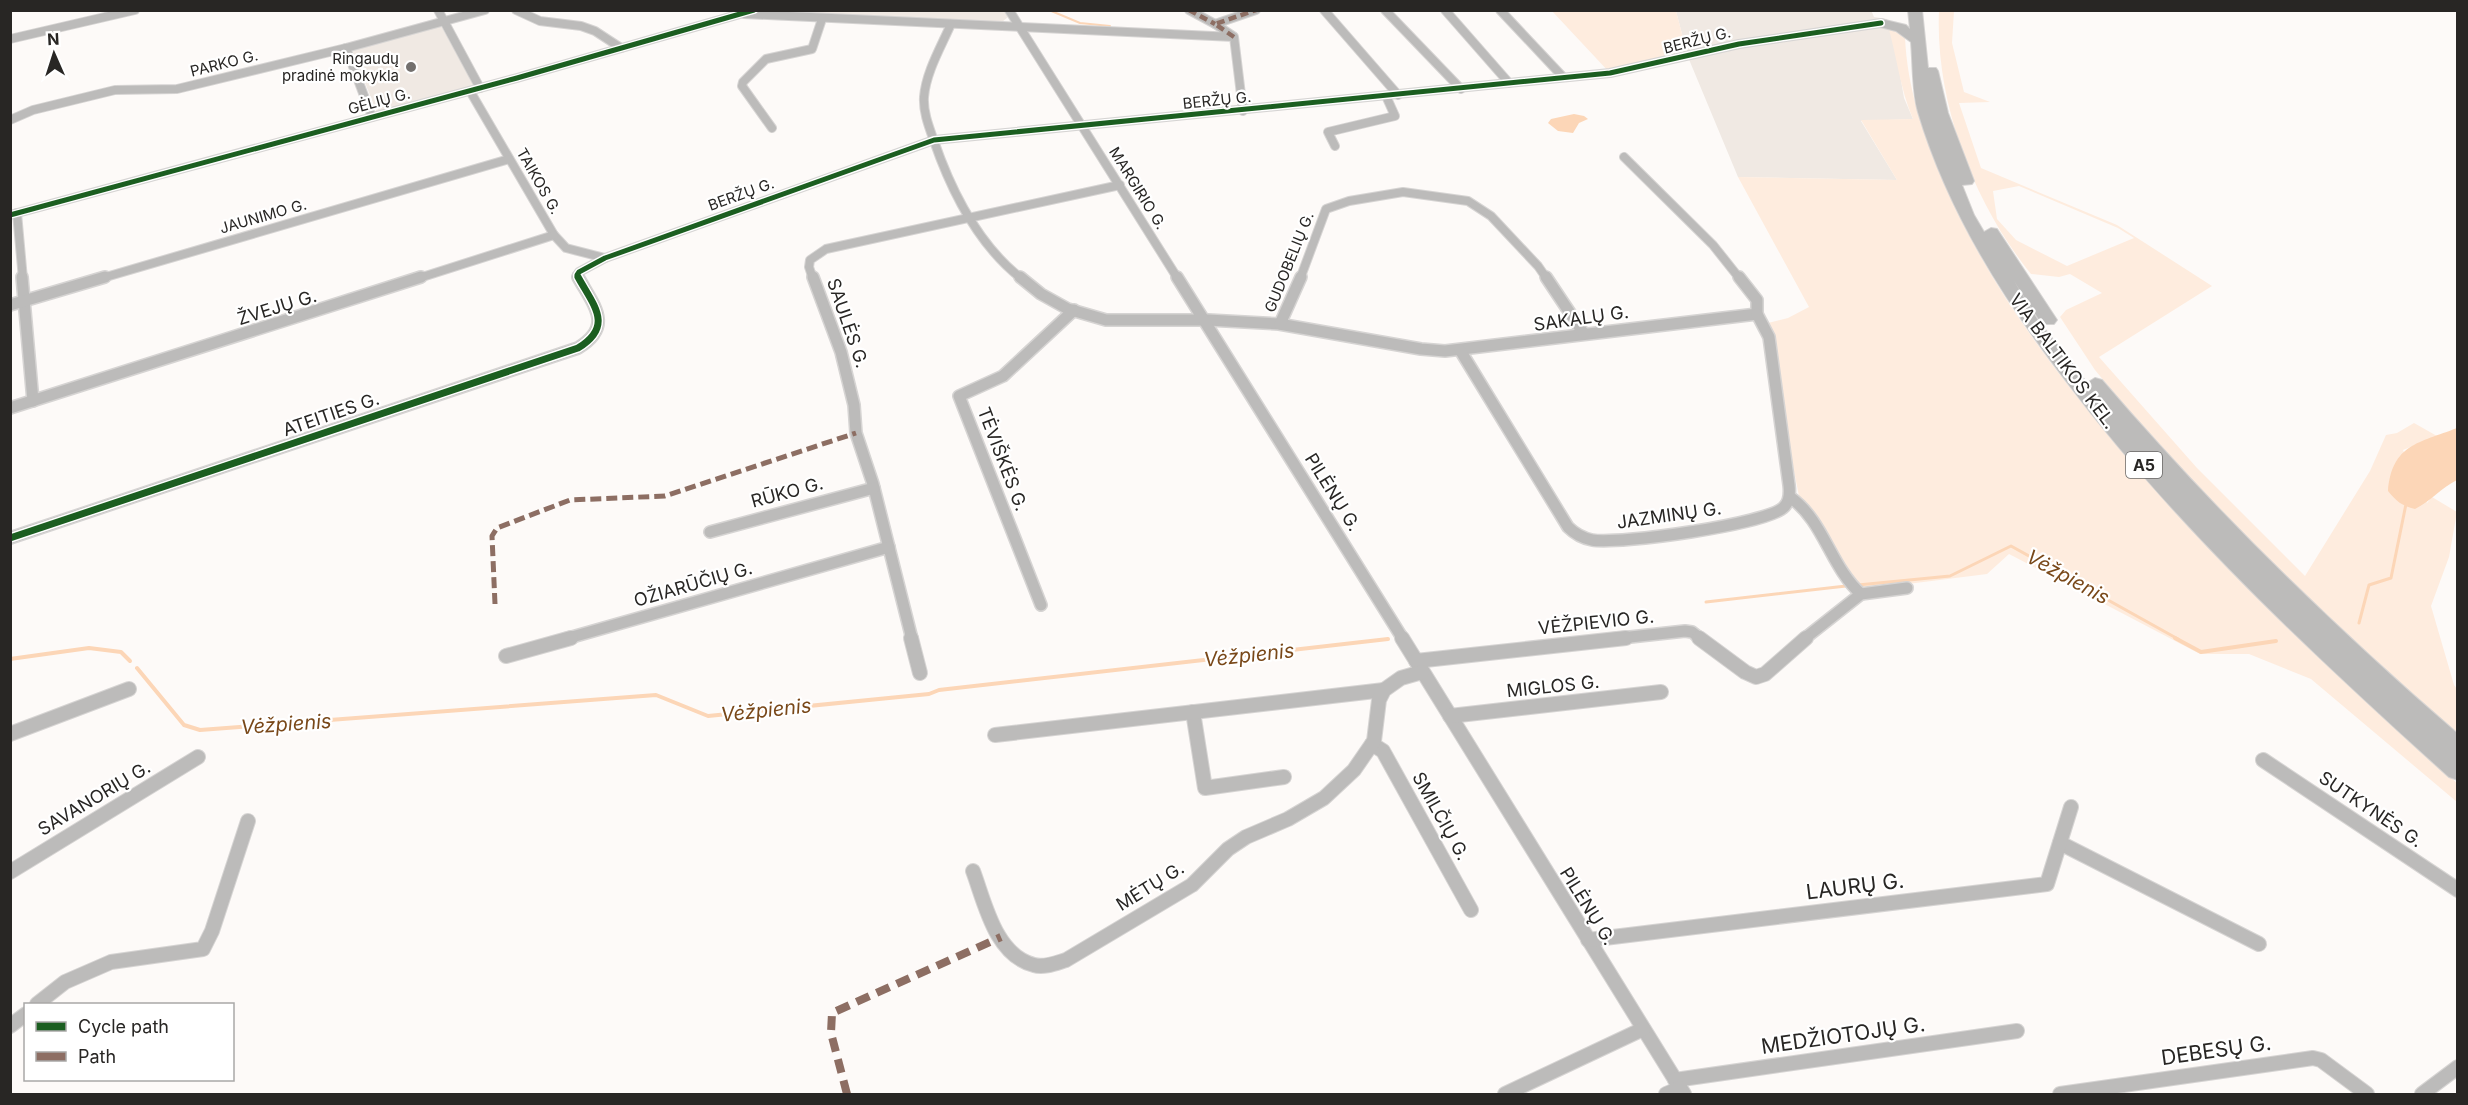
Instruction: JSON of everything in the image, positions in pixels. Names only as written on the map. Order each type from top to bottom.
[{"type":"highway","points":[[1881,23],[1899,20],[1919,11]]},
{"type":"highway","name":"VIA BALTIKOS KEL.","points":[[1919,11],[1914,39],[1918,79],[1926,115],[1951,184],[1998,272],[2053,352],[2144,465],[2254,582],[2360,684],[2457,770]]},
{"type":"highway","name":"VIA BALTIKOS KEL.","points":[[1919,11],[1931,72],[1950,142],[1984,219],[2017,274],[2054,318],[2126,421],[2211,515],[2348,652],[2457,749]]},
{"type":"highway","points":[[1881,23],[1901,28],[1914,39]]},
{"type":"highway","points":[[2017,274],[2041,285]]},
{"type":"street","name":"TAIKOS G.","points":[[438,10],[509,159],[554,235],[566,248],[605,258]]},
{"type":"street","name":"PARKO G.","points":[[10,120],[43,107],[116,90],[177,89],[346,48],[485,10]]},
{"type":"street","points":[[516,10],[540,21],[581,26],[595,31],[621,48]]},
{"type":"street","name":"GĖLIŲ G.","points":[[14,214],[475,90],[754,10]]},
{"type":"street","name":"MARGIRIO G.","points":[[1009,10],[1203,320]]},
{"type":"street","points":[[1189,10],[1234,37],[1243,111]]},
{"type":"street","points":[[1215,24],[1256,10]]},
{"type":"street","points":[[1324,10],[1398,95]]},
{"type":"street","points":[[1385,10],[1461,89]]},
{"type":"street","points":[[1445,10],[1509,83]]},
{"type":"street","points":[[1500,10],[1563,77]]},
{"type":"street","points":[[10,39],[134,11]]},
{"type":"street","points":[[743,14],[1234,37]]},
{"type":"street","points":[[772,128],[742,86],[743,82],[766,59],[812,49],[822,19]]},
{"type":"street","name":"BERŽŲ G.","points":[[577,275],[605,258],[934,141],[1461,89],[1640,68],[1739,44],[1881,23]]},
{"type":"street","points":[[951,24],[924,94],[925,112],[958,203],[981,238],[1016,274],[1038,291],[1074,310],[1107,320],[1203,320]]},
{"type":"street","points":[[346,48],[372,117]]},
{"type":"street","points":[[1335,146],[1328,132],[1395,116],[1386,96]]},
{"type":"street","points":[[1624,158],[1713,245],[1757,300],[1757,314],[1769,337],[1790,497],[1805,508],[1845,578],[1861,594],[1907,588]]},
{"type":"street","name":"JAUNIMO G.","points":[[10,305],[509,159]]},
{"type":"street","name":"SAULĖS G.","points":[[920,673],[890,547],[856,433],[854,405],[841,352],[809,267],[810,260],[826,249],[1120,185]]},
{"type":"street","name":"GUDOBELIŲ G.","points":[[1280,324],[1306,265],[1318,226],[1326,209],[1349,201],[1402,192],[1468,201],[1480,207],[1538,266],[1584,334]]},
{"type":"street","points":[[14,214],[33,401]]},
{"type":"street","name":"ŽVEJŲ G.","points":[[10,408],[554,235]]},
{"type":"street","name":"ATEITIES G.","points":[[10,538],[578,348],[595,336],[600,326],[599,315],[577,275]]},
{"type":"street","name":"TĖVIŠKĖS G.","points":[[1041,605],[959,396],[1003,375],[1074,310]]},
{"type":"street","name":"SAKALŲ G.","points":[[1203,320],[1280,324],[1421,350],[1460,350],[1757,314]]},
{"type":"street","name":"PILĖNŲ G.","points":[[1203,320],[1588,939],[1643,1029],[1676,1089]]},
{"type":"street","name":"JAZMINŲ G.","points":[[1460,350],[1568,527],[1580,537],[1616,541],[1752,520],[1780,511],[1790,497]]},
{"type":"street","name":"RŪKO G.","points":[[710,531],[874,488]]},
{"type":"street","name":"OŽIARŪČIŲ G.","points":[[506,656],[890,547]]},
{"type":"street","name":"VĖŽPIEVIO G.","points":[[1419,666],[1685,631],[1692,632],[1745,672],[1756,677],[1765,674],[1820,625],[1861,594]]},
{"type":"street","points":[[996,735],[1384,690],[1419,666]]},
{"type":"street","points":[[10,734],[129,689]]},
{"type":"street","name":"MĖTŲ G.","points":[[973,871],[995,928],[1011,952],[1034,964],[1047,965],[1066,960],[1192,885],[1228,849],[1246,837],[1288,819],[1324,798],[1354,770],[1372,744],[1379,700],[1384,690]]},
{"type":"street","name":"MIGLOS G.","points":[[1450,716],[1661,692]]},
{"type":"street","points":[[1193,712],[1204,788],[1284,777]]},
{"type":"street","name":"SMILČIŲ G.","points":[[1372,744],[1383,751],[1471,910]]},
{"type":"street","name":"SAVANORIŲ G.","points":[[10,872],[198,757]]},
{"type":"street","name":"SUTKYNĖS G.","points":[[2264,760],[2457,890]]},
{"type":"street","name":"LAURŲ G.","points":[[1588,939],[2047,884],[2071,807]]},
{"type":"street","points":[[39,1003],[65,982],[111,962],[203,949],[212,931],[248,821]]},
{"type":"street","points":[[2060,843],[2259,944]]},
{"type":"street","points":[[10,1026],[24,1016]]},
{"type":"street","points":[[1505,1095],[1643,1029]]},
{"type":"street","name":"MEDŽIOTOJŲ G.","points":[[1676,1089],[2017,1031]]},
{"type":"street","name":"DEBESŲ G.","points":[[2060,1095],[2313,1059],[2321,1060],[2367,1095]]},
{"type":"street","points":[[2422,1095],[2457,1067]]},
{"type":"shaded area","points":[[1004,10],[1008,17],[1002,22],[759,11]]},
{"type":"shaded area","points":[[1871,10],[1874,17],[1887,19],[1896,51],[1904,98],[1913,119],[1861,121],[1897,180],[1738,177],[1688,57],[1676,11]]},
{"type":"shaded area","points":[[1552,11],[1676,11],[1688,57],[1610,73]]},
{"type":"shaded area","points":[[1939,11],[1954,11],[1952,43],[1964,92],[1990,102],[1959,103],[1981,168],[2117,225],[2212,286],[2099,357],[2197,468],[2305,576],[2370,471],[2386,435],[2397,433],[2414,423],[2437,436],[2403,450],[2427,503],[2432,497],[2457,512],[2449,557],[2431,606],[2457,689],[2457,736],[2378,667],[2246,540],[2134,417],[2095,370],[2060,317],[2066,310],[2102,293],[2070,274],[2059,277],[2031,274],[2011,246],[1992,216],[1962,150],[1951,116],[1939,46]],"holes":[[[2019,186],[2118,228],[2134,238],[2067,266],[2016,240],[1997,219],[1993,191]]]},
{"type":"shaded area","name":"Ringaudų pradinė mokykla","points":[[440,24],[475,87],[377,113],[351,47]]},
{"type":"shaded area","points":[[1888,26],[1895,27],[1905,37],[1906,56],[1917,110],[1942,179],[1977,250],[2040,348],[2113,441],[2236,576],[2322,661],[2457,783],[2457,802],[2311,679],[2249,654],[2200,654],[2009,554],[1987,574],[1860,590],[1851,579],[1816,518],[1799,496],[1764,324],[1788,318],[1809,307],[1738,177],[1897,180],[1861,120],[1913,119]]},
{"type":"shaded area","points":[[1574,114],[1588,119],[1579,123],[1573,133],[1558,131],[1548,123],[1551,119]]},
{"type":"shaded area","points":[[2457,428],[2457,480],[2415,509],[2397,500],[2388,491],[2395,463],[2402,454],[2420,442]]},
{"type":"waterway","points":[[1049,10],[1080,23],[1110,26]]},
{"type":"waterway","name":"Vėžpienis","points":[[2359,623],[2369,585],[2391,578],[2406,504]]},
{"type":"waterway","name":"Vėžpienis","points":[[1858,585],[1950,576],[2011,546],[2178,639]]},
{"type":"waterway","name":"Vėžpienis","points":[[1706,602],[1846,586]]},
{"type":"waterway","name":"Vėžpienis","points":[[2175,638],[2201,652],[2276,641]]},
{"type":"waterway","name":"Vėžpienis","points":[[137,668],[184,725],[200,730],[656,695],[708,716],[929,694],[939,690],[1388,639]]},
{"type":"waterway","name":"Vėžpienis","points":[[10,659],[89,648],[121,652],[130,661]]},
{"type":"marked path","points":[[1189,10],[1215,24]]},
{"type":"marked path","points":[[1234,37],[1215,24],[1256,10]]},
{"type":"marked path","points":[[495,604],[492,536],[497,528],[570,500],[665,496],[856,433]]},
{"type":"marked path","points":[[847,1094],[831,1033],[832,1013],[1001,937]]},
{"type":"cycle path","points":[[10,215],[517,78],[754,10]]},
{"type":"cycle path","points":[[10,538],[578,348],[594,337],[599,322],[598,314],[577,275],[579,272],[605,258],[934,140],[1610,73],[1739,44],[1881,23]]},
{"type":"place","name":"Ringaudų pradinė mokykla","points":[[411,67]]}]
